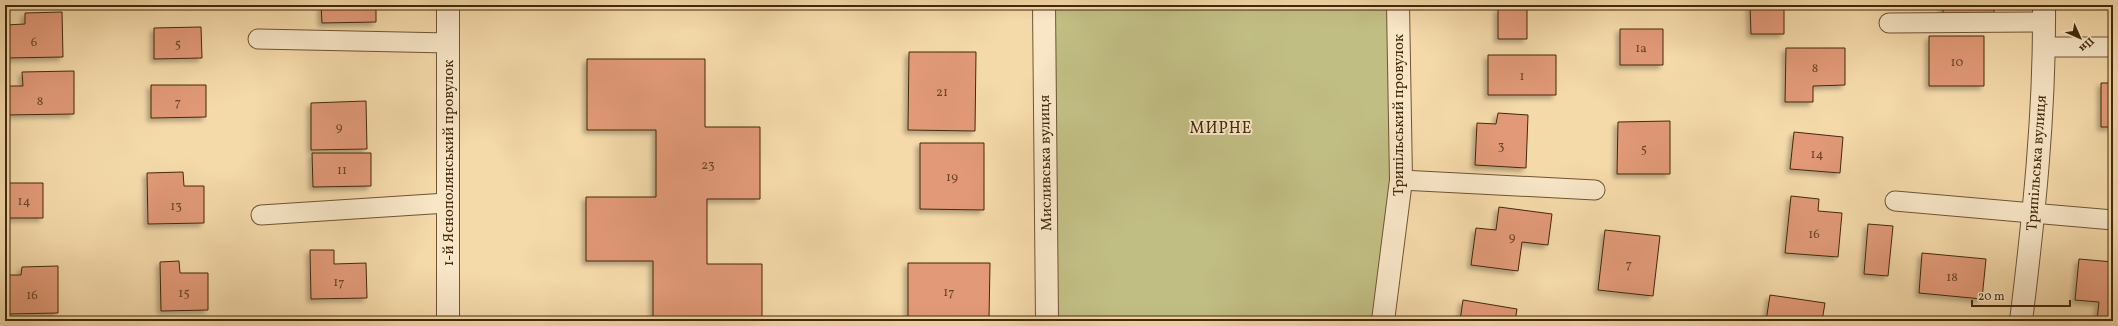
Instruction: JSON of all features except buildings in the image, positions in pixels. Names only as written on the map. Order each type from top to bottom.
[{"type":"street","name":"1-й Яснополянський провулок","points":[[448,5],[448,321]]},
{"type":"street","name":"Мисливська вулиця","points":[[1044,5],[1047,321]]},
{"type":"street","name":"Трипільський провулок","points":[[1383,321],[1401,180],[1398,5]]},
{"type":"street","name":"Трипільська вулиця","points":[[2021,321],[2034,213],[2044,47],[2044,14]]},
{"type":"lane","points":[[1888,23],[2044,14]]},
{"type":"lane","points":[[258,39],[448,43]]},
{"type":"lane","points":[[2044,47],[2113,47]]},
{"type":"lane","points":[[1401,180],[1596,190]]},
{"type":"lane","points":[[1895,201],[2113,220]]},
{"type":"lane","points":[[261,215],[447,203]]},
{"type":"shaded area","points":[[1044,5],[1398,5],[1401,180],[1383,321],[1047,321]]},
{"type":"district","name":"МИРНЕ","points":[[1221,127]]}]
